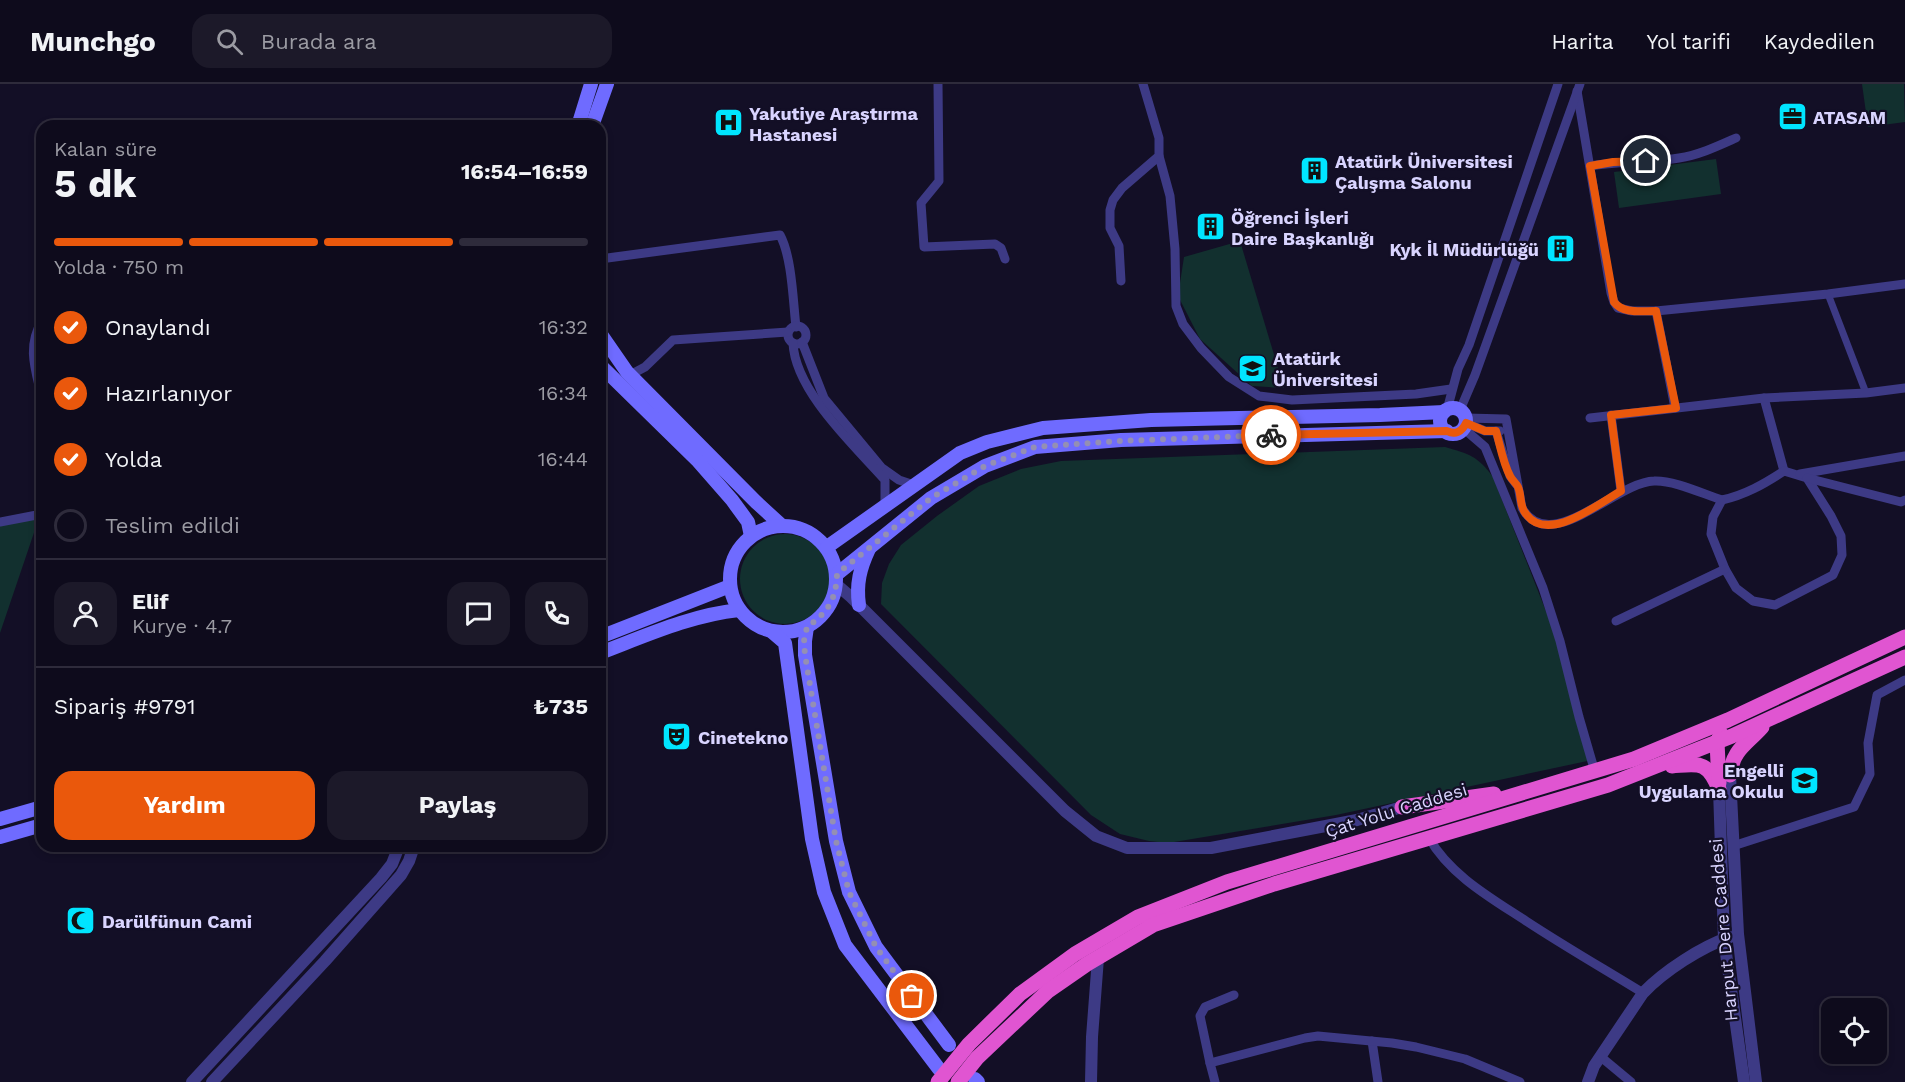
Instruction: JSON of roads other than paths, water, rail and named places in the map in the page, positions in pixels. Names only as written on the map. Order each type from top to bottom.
[{"type":"highway","name":"Çat Yolu Caddesi","points":[[938,1078],[1020,994],[1075,954],[1138,916],[1227,882],[1634,759],[1728,720],[1905,637]]},
{"type":"highway","name":"Çat Yolu Caddesi","points":[[958,1082],[977,1058],[1048,992],[1098,957],[1154,925],[1274,884],[1608,785],[1717,742],[1905,657]]},
{"type":"highway","points":[[1730,775],[1741,746],[1770,719]]},
{"type":"highway","points":[[1719,789],[1717,742],[1728,720]]},
{"type":"highway","points":[[1655,767],[1694,763],[1709,770],[1719,789]]},
{"type":"highway","points":[[1402,807],[1535,788]]},
{"type":"main road","points":[[580,120],[591,84]]},
{"type":"main road","points":[[594,120],[607,84]]},
{"type":"main road","points":[[606,341],[630,375],[781,525]]},
{"type":"main road","points":[[606,370],[697,460],[732,500],[748,522],[751,536]]},
{"type":"main road","points":[[827,547],[960,453],[987,442],[1043,428],[1151,420],[1368,415],[1458,417]]},
{"type":"main road","points":[[1447,431],[1441,421],[1458,417]]},
{"type":"main road","points":[[837,579],[870,547],[931,498],[985,466],[1035,447],[1155,439],[1447,431],[1456,433],[1458,417]]},
{"type":"main road","points":[[781,525],[798,527],[814,535],[827,547],[834,560],[837,579],[834,597],[821,617],[807,627],[784,632],[759,627],[740,610],[733,599],[730,586],[730,568],[736,552],[751,536],[763,529],[781,525]]},
{"type":"main road","points":[[859,605],[857,591],[859,574],[870,547]]},
{"type":"main road","points":[[606,636],[730,586]]},
{"type":"main road","points":[[606,651],[666,628],[718,612],[740,610]]},
{"type":"main road","points":[[807,627],[804,641],[805,655],[836,841],[849,892],[876,947],[949,1045]]},
{"type":"main road","points":[[771,631],[785,643],[812,839],[824,892],[846,945],[938,1078]]},
{"type":"main road","points":[[0,819],[36,809]]},
{"type":"main road","points":[[0,837],[36,827]]},
{"type":"street","points":[[938,84],[939,181],[921,203],[924,247],[995,244],[1001,248],[1005,259]]},
{"type":"street","points":[[1143,84],[1159,138],[1159,156],[1170,196],[1175,249],[1176,306],[1183,324],[1201,348],[1229,377],[1259,396],[1292,400],[1416,394],[1451,389]]},
{"type":"street","points":[[1558,84],[1485,298],[1451,389],[1458,417],[1485,447],[1543,588],[1560,641],[1595,772]]},
{"type":"street","points":[[1579,88],[1614,302],[1618,308],[1632,311],[1656,311],[1905,284]]},
{"type":"street","points":[[1458,417],[1579,88]]},
{"type":"street","points":[[1590,166],[1613,162],[1680,158],[1708,150],[1736,138]]},
{"type":"street","points":[[1121,281],[1119,246],[1110,228],[1110,210],[1113,200],[1122,188],[1159,156]]},
{"type":"street","points":[[1528,170],[1546,176]]},
{"type":"street","points":[[606,258],[780,235],[784,242],[790,277],[792,329],[789,338],[797,342],[825,398],[882,468],[899,480],[915,485]]},
{"type":"street","points":[[1828,294],[1866,393]]},
{"type":"street","points":[[1485,298],[1501,302]]},
{"type":"street","points":[[1656,311],[1676,408]]},
{"type":"street","points":[[630,375],[645,367],[673,339],[792,329],[804,330],[805,337],[797,342]]},
{"type":"street","points":[[36,334],[33,340],[36,372]]},
{"type":"street","points":[[797,342],[796,361],[809,389],[834,423],[885,480],[885,506]]},
{"type":"street","points":[[1590,418],[1764,398],[1866,393],[1905,388]]},
{"type":"street","points":[[1764,398],[1784,471]]},
{"type":"street","points":[[1611,415],[1621,491]]},
{"type":"street","points":[[1458,417],[1485,431],[1508,432]]},
{"type":"street","points":[[1458,417],[1506,419],[1522,508],[1525,514],[1537,523],[1545,525],[1557,525],[1575,518],[1621,491],[1637,485],[1655,481],[1674,484],[1722,500],[1753,489],[1784,471],[1901,502],[1905,500]]},
{"type":"street","points":[[1496,431],[1510,476],[1518,487]]},
{"type":"street","points":[[1798,474],[1905,456]]},
{"type":"street","points":[[1722,500],[1713,517],[1711,534],[1725,569],[1736,588],[1753,601],[1775,605],[1833,575],[1842,555],[1841,536],[1807,478]]},
{"type":"street","points":[[0,522],[36,515]]},
{"type":"street","points":[[1616,621],[1725,569]]},
{"type":"street","points":[[837,579],[859,605],[1065,811],[1096,836],[1127,848],[1211,848],[1357,820],[1402,807]]},
{"type":"street","points":[[1733,846],[1854,807],[1870,774],[1868,743],[1877,695],[1905,680]]},
{"type":"street","name":"Harput Dere Caddesi","points":[[1730,775],[1738,934],[1756,1082]]},
{"type":"street","name":"Harput Dere Caddesi","points":[[1719,789],[1724,939],[1744,1082]]},
{"type":"street","points":[[1429,838],[1449,864],[1487,895],[1566,947],[1643,993]]},
{"type":"street","points":[[192,1082],[381,878],[392,864],[397,852]]},
{"type":"street","points":[[212,1082],[326,961],[401,875],[410,861],[412,852]]},
{"type":"street","points":[[1588,1082],[1594,1066],[1643,993],[1670,969],[1724,939],[1738,934]]},
{"type":"street","points":[[1091,1082],[1098,957]]},
{"type":"street","points":[[1215,1082],[1200,1016],[1205,1007],[1234,995]]},
{"type":"street","points":[[1210,1064],[1311,1037],[1372,1041],[1416,1047],[1465,1059],[1520,1082]]},
{"type":"street","points":[[1372,1041],[1378,1082]]},
{"type":"street","points":[[1601,1057],[1631,1082]]},
{"type":"place","name":"ATASAM","points":[[1792,117]]},
{"type":"place","name":"Yakutiye Araştırma Hastanesi","points":[[728,123]]},
{"type":"place","name":"Atatürk Üniversitesi Çalışma Salonu","points":[[1314,171]]},
{"type":"place","name":"Öğrenci İşleri Daire Başkanlığı","points":[[1210,227]]},
{"type":"place","name":"Kyk İl Müdürlüğü","points":[[1560,249]]},
{"type":"place","name":"Atatürk Üniversitesi","points":[[1252,368]]},
{"type":"place","name":"Cinetekno","points":[[677,737]]},
{"type":"place","name":"Engelli Uygulama Okulu","points":[[1805,780]]},
{"type":"place","name":"Darülfünun Cami","points":[[81,921]]}]
